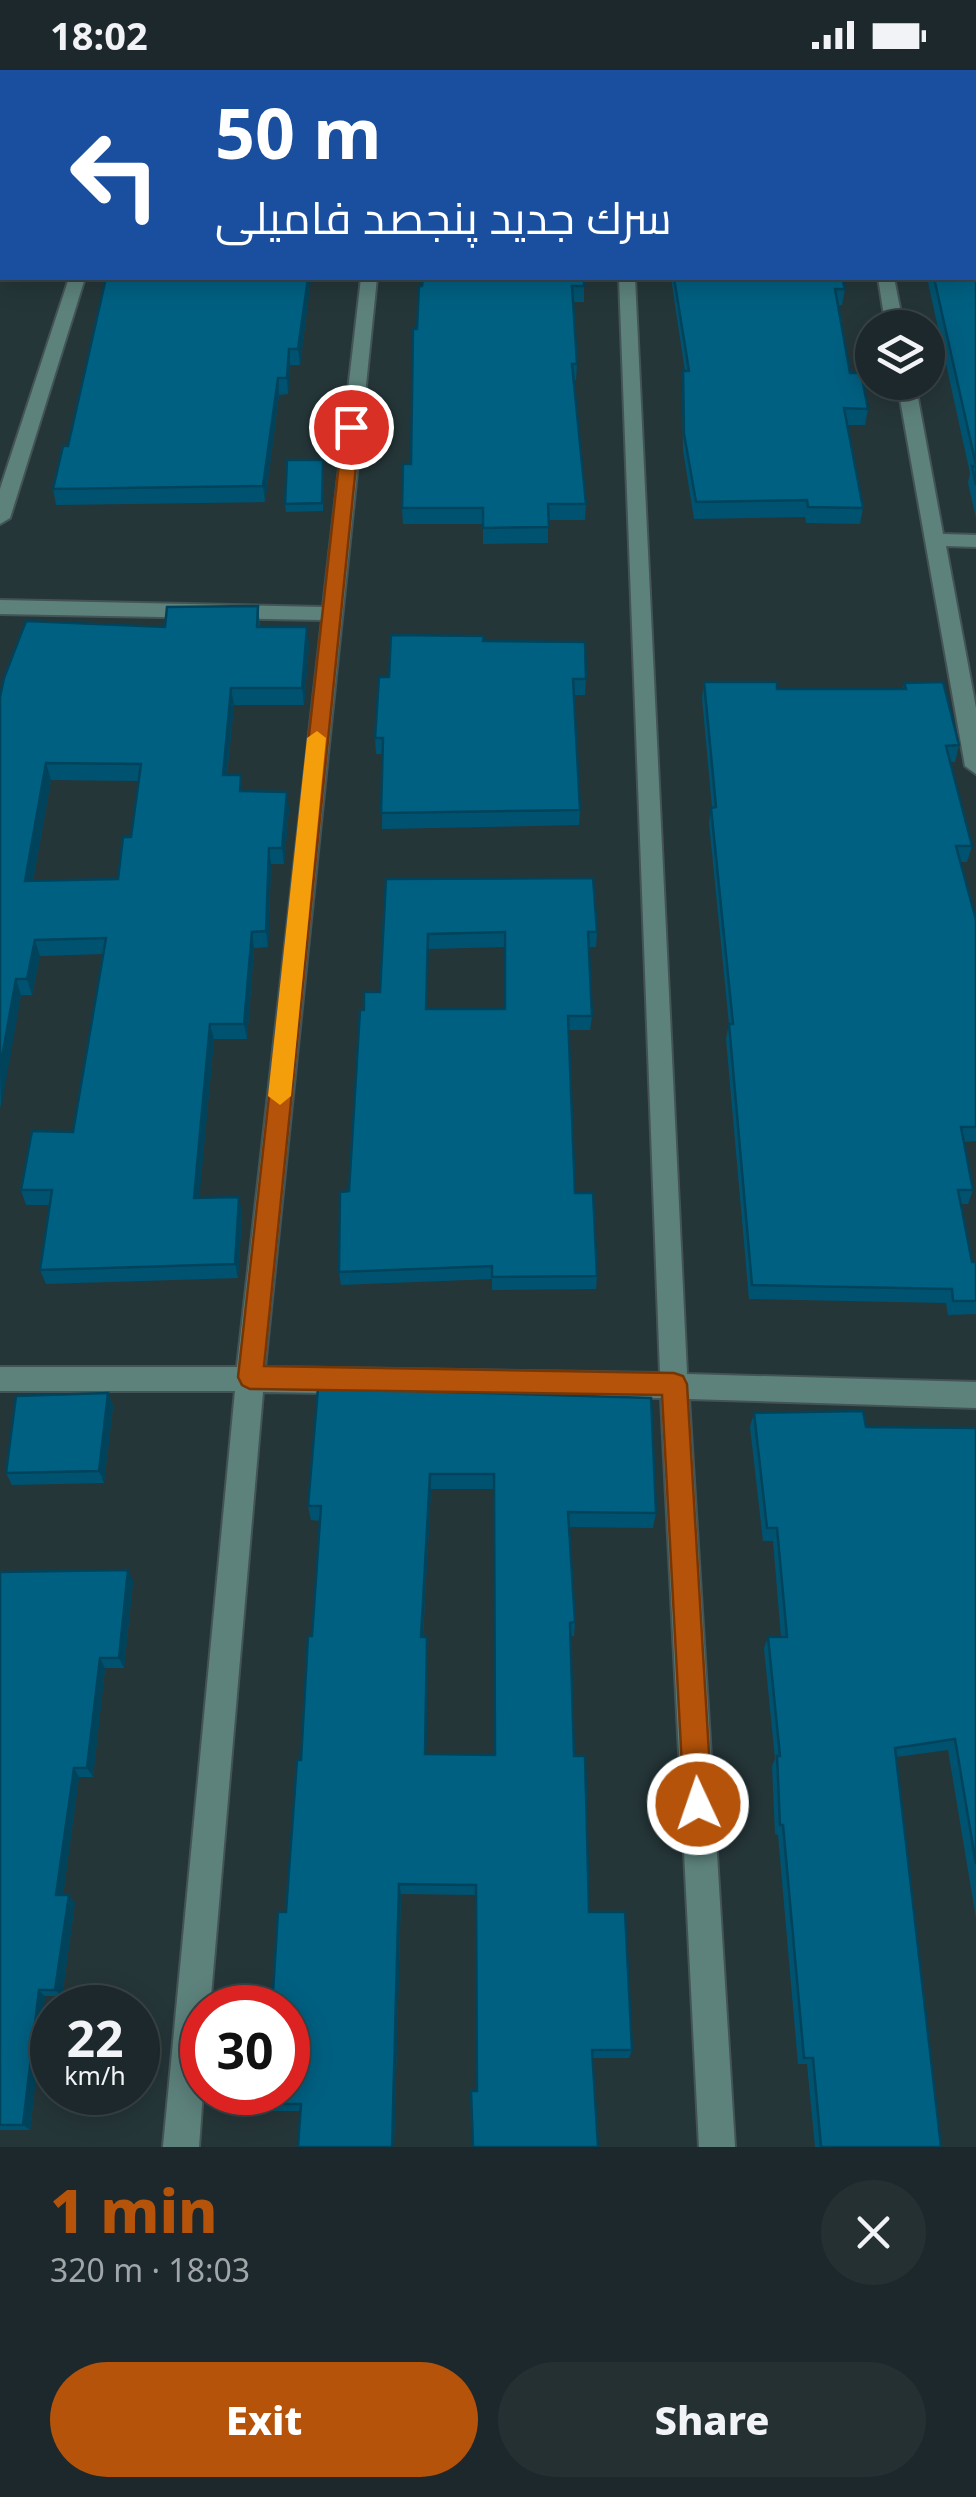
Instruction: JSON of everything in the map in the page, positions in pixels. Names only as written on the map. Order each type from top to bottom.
[{"type":"street","points":[[0,518],[75,280]]},
{"type":"street","points":[[181,2147],[250,1377],[369,280]]},
{"type":"street","points":[[627,280],[674,1384],[718,2147]]},
{"type":"street","points":[[886,280],[892,310]]},
{"type":"street","points":[[909,400],[976,766]]},
{"type":"street","points":[[936,540],[976,541]]},
{"type":"street","points":[[0,607],[330,614]]},
{"type":"street","points":[[0,1378],[250,1377],[976,1394]]},
{"type":"building","points":[[106,280],[308,280],[298,349],[289,349],[287,378],[278,378],[263,486],[53,489],[63,446],[68,446]]},
{"type":"building","points":[[423,280],[584,280],[584,286],[572,286],[577,364],[572,364],[586,504],[548,504],[549,527],[483,528],[483,508],[402,508],[403,464],[411,464],[413,329],[417,329]]},
{"type":"building","points":[[674,280],[843,280],[845,289],[835,289],[850,373],[855,373],[855,400],[866,400],[868,409],[844,408],[863,508],[808,507],[807,500],[696,502],[684,434],[683,371],[689,371]]},
{"type":"building","points":[[934,280],[976,280],[976,465],[945,327],[945,310],[941,310]]},
{"type":"building","points":[[287,460],[323,460],[322,503],[285,504]]},
{"type":"building","points":[[258,606],[257,627],[307,627],[302,688],[231,688],[223,775],[241,775],[240,791],[287,792],[282,848],[269,848],[266,931],[252,932],[244,1024],[210,1024],[194,1198],[239,1197],[235,1264],[40,1270],[52,1190],[21,1190],[32,1131],[73,1132],[106,938],[35,940],[27,979],[16,979],[0,1068],[0,697],[26,621],[165,627],[167,607]],"holes":[[[46,763],[141,764],[131,837],[123,837],[118,879],[25,881]]]},
{"type":"building","points":[[391,635],[585,642],[586,679],[573,679],[580,810],[381,813],[383,738],[375,738],[379,677],[389,677]]},
{"type":"building","points":[[704,682],[777,682],[777,689],[906,689],[904,683],[943,682],[959,745],[946,746],[972,846],[956,846],[976,920],[976,1127],[961,1127],[973,1190],[958,1190],[972,1262],[976,1262],[976,1301],[953,1301],[952,1289],[752,1285],[729,1024],[733,1024],[711,808],[716,807]]},
{"type":"building","points":[[593,878],[597,932],[588,932],[592,1016],[568,1016],[575,1193],[593,1193],[597,1276],[492,1277],[492,1266],[339,1272],[340,1192],[349,1191],[360,1010],[364,1010],[364,992],[380,992],[386,879]],"holes":[[[505,932],[505,1009],[426,1009],[428,934]]]},
{"type":"building","points":[[318,1388],[651,1398],[656,1513],[568,1512],[575,1622],[570,1623],[574,1756],[585,1756],[589,1912],[625,1912],[632,2050],[592,2050],[598,2147],[473,2147],[471,2091],[477,2091],[476,1885],[399,1884],[392,2147],[298,2147],[300,2115],[310,2115],[310,1985],[273,1985],[278,1912],[286,1912],[321,1506],[308,1506]],"holes":[[[430,1474],[494,1474],[495,1755],[425,1754],[427,1637],[421,1637]]]},
{"type":"building","points":[[108,1393],[99,1471],[6,1473],[16,1396]]},
{"type":"building","points":[[863,1411],[866,1427],[976,1428],[976,1864],[955,1739],[895,1748],[941,2147],[821,2147],[813,2058],[804,2058],[780,1825],[780,1756],[768,1637],[787,1637],[777,1528],[767,1528],[754,1413]]},
{"type":"building","points":[[128,1570],[119,1658],[100,1658],[87,1768],[74,1768],[56,1895],[69,1895],[56,1985],[30,1985],[30,2066],[23,2125],[0,2125],[0,1572]]},
{"type":"slow traffic","points":[[280,1096],[317,738]]},
{"type":"route","points":[[351,427],[250,1377],[674,1384],[698,1804]]}]
